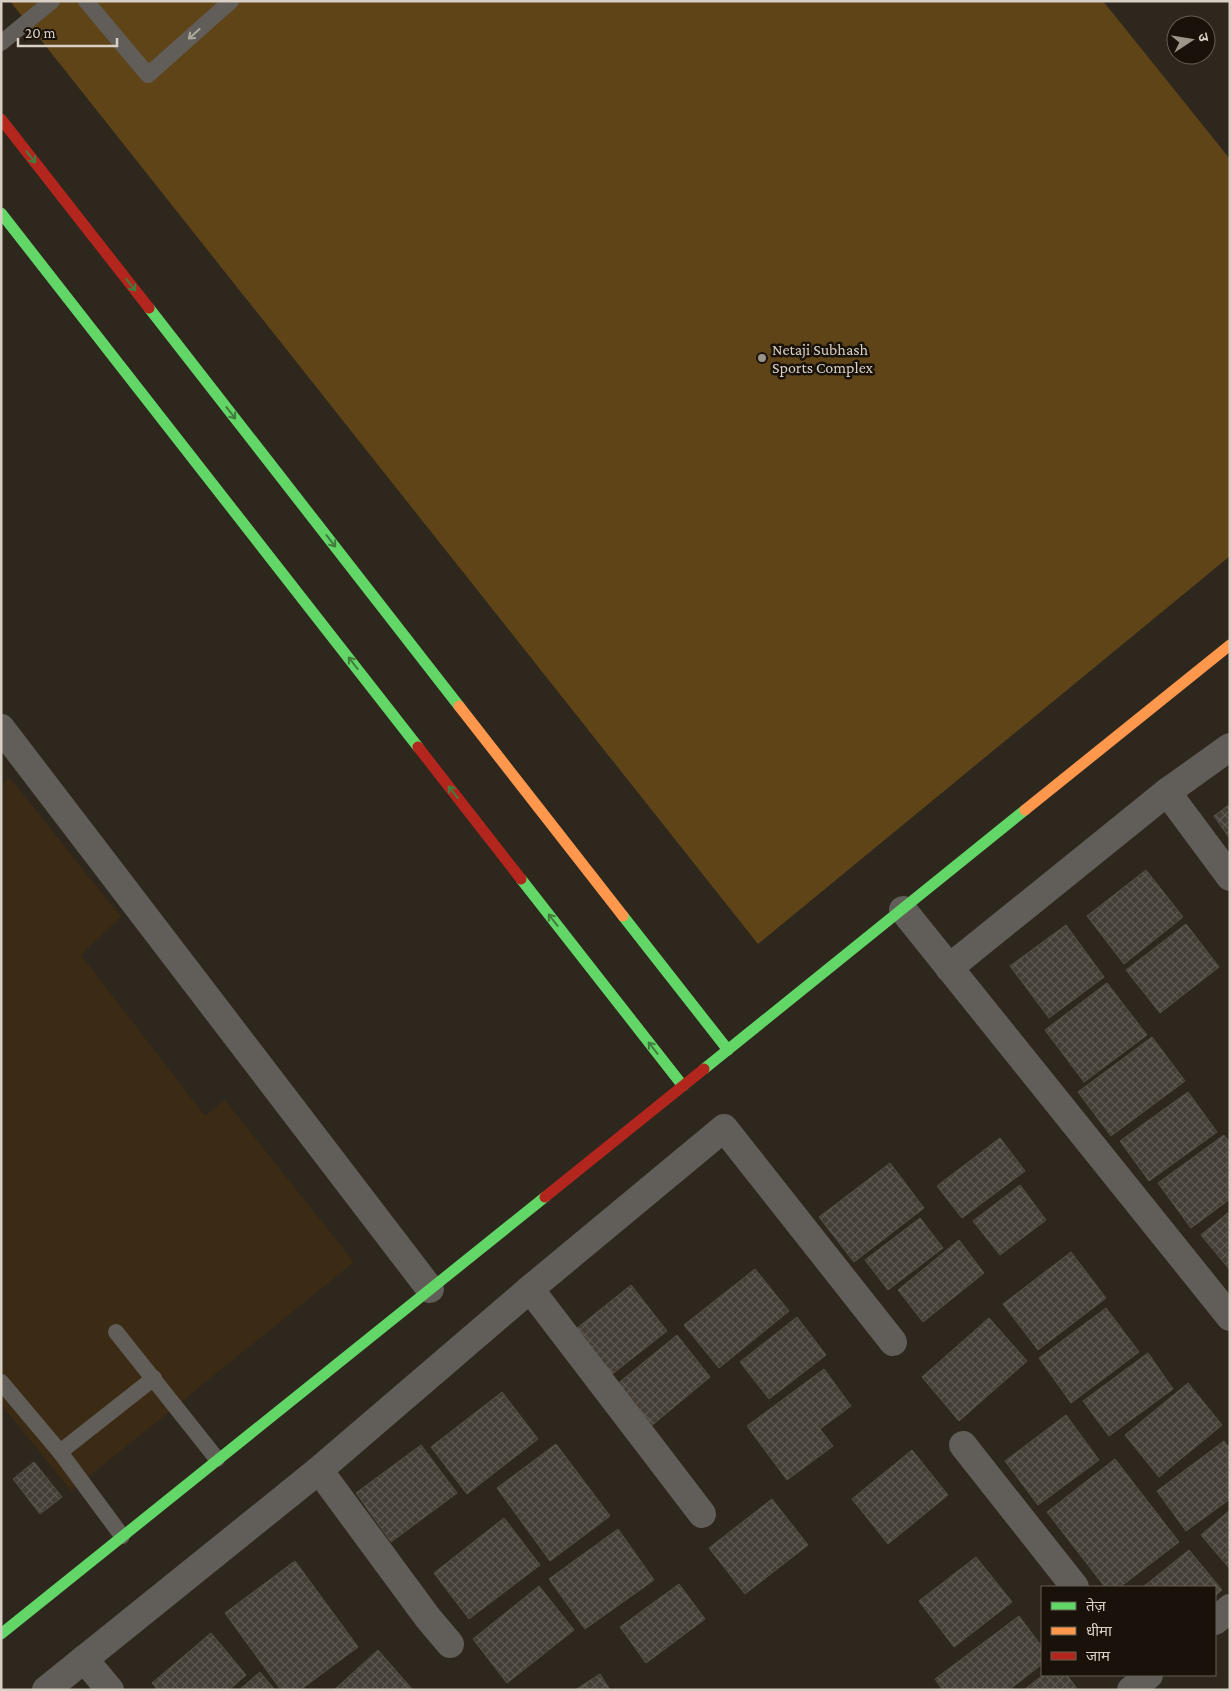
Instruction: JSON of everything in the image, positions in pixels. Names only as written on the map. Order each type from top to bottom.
[{"type":"street","points":[[1,119],[728,1050]]},
{"type":"street","points":[[1,213],[683,1086]]},
{"type":"street","points":[[1,1634],[1230,645]]},
{"type":"street","points":[[1,728],[430,1289]]},
{"type":"street","points":[[949,968],[1167,792],[1230,747]]},
{"type":"street","points":[[1167,792],[1230,877]]},
{"type":"street","points":[[903,910],[1230,1318]]},
{"type":"street","points":[[46,1690],[319,1470],[530,1289],[724,1128],[893,1342]]},
{"type":"street","points":[[530,1289],[702,1514]]},
{"type":"street","points":[[963,1445],[1074,1586]]},
{"type":"street","points":[[319,1470],[428,1618],[450,1644]]},
{"type":"street","points":[[1216,1620],[1230,1608]]},
{"type":"street","points":[[84,1659],[110,1690]]},
{"type":"lane","points":[[1,43],[52,1]]},
{"type":"lane","points":[[86,1],[148,75],[231,1]]},
{"type":"lane","points":[[116,1332],[218,1459]]},
{"type":"lane","points":[[60,1452],[154,1378]]},
{"type":"lane","points":[[1,1382],[60,1452],[122,1536]]},
{"type":"shaded area","name":"Netaji Subhash Sports Complex","points":[[10,1],[1103,1],[1230,159],[1230,556],[758,944]]},
{"type":"shaded area","points":[[10,778],[121,917],[81,955],[205,1116],[225,1100],[354,1262],[71,1491],[1,1404],[1,785]]},
{"type":"building","points":[[1230,804],[1230,839],[1214,816]]},
{"type":"building","points":[[1146,870],[1183,917],[1124,964],[1087,916]]},
{"type":"building","points":[[1186,924],[1219,967],[1160,1013],[1126,970]]},
{"type":"building","points":[[1066,925],[1104,977],[1049,1018],[1010,966]]},
{"type":"building","points":[[1107,983],[1147,1035],[1084,1082],[1045,1030]]},
{"type":"building","points":[[1152,1037],[1185,1081],[1111,1136],[1078,1092]]},
{"type":"building","points":[[1188,1092],[1217,1132],[1149,1181],[1120,1141]]},
{"type":"building","points":[[1224,1135],[1230,1143],[1230,1199],[1191,1228],[1158,1183]]},
{"type":"building","points":[[1000,1138],[1025,1171],[962,1218],[937,1186]]},
{"type":"building","points":[[890,1163],[924,1208],[854,1262],[819,1217]]},
{"type":"building","points":[[1020,1185],[1046,1220],[1000,1255],[973,1221]]},
{"type":"building","points":[[1230,1211],[1230,1270],[1201,1235]]},
{"type":"building","points":[[920,1218],[943,1248],[888,1290],[865,1260]]},
{"type":"building","points":[[959,1240],[984,1273],[923,1322],[898,1290]]},
{"type":"building","points":[[1071,1252],[1106,1298],[1038,1350],[1003,1304]]},
{"type":"building","points":[[755,1269],[789,1311],[719,1368],[684,1325]]},
{"type":"building","points":[[631,1285],[667,1331],[611,1375],[576,1329]]},
{"type":"building","points":[[1106,1308],[1139,1352],[1071,1403],[1039,1358]]},
{"type":"building","points":[[797,1317],[826,1355],[769,1399],[740,1362]]},
{"type":"building","points":[[989,1318],[1027,1361],[959,1421],[922,1377]]},
{"type":"building","points":[[677,1335],[710,1377],[650,1427],[616,1385]]},
{"type":"building","points":[[1148,1353],[1173,1389],[1109,1436],[1083,1401]]},
{"type":"building","points":[[824,1369],[851,1406],[820,1429],[833,1446],[787,1480],[747,1426]]},
{"type":"building","points":[[1188,1383],[1222,1425],[1159,1477],[1125,1435]]},
{"type":"building","points":[[502,1392],[538,1439],[467,1494],[431,1447]]},
{"type":"building","points":[[1066,1415],[1099,1460],[1038,1505],[1005,1461]]},
{"type":"building","points":[[1224,1441],[1230,1449],[1230,1499],[1186,1531],[1157,1491]]},
{"type":"building","points":[[556,1444],[610,1516],[550,1561],[497,1488]]},
{"type":"building","points":[[421,1445],[457,1493],[391,1542],[356,1493]]},
{"type":"building","points":[[912,1450],[948,1495],[888,1544],[852,1499]]},
{"type":"building","points":[[1115,1459],[1179,1542],[1121,1586],[1104,1586],[1047,1512]]},
{"type":"building","points":[[34,1462],[62,1497],[40,1514],[13,1479]]},
{"type":"building","points":[[772,1499],[808,1545],[745,1594],[709,1548]]},
{"type":"building","points":[[1230,1510],[1230,1569],[1201,1535]]},
{"type":"building","points":[[504,1518],[540,1565],[469,1619],[434,1573]]},
{"type":"building","points":[[618,1529],[654,1580],[585,1629],[549,1579]]},
{"type":"building","points":[[1189,1550],[1222,1590],[1216,1595],[1216,1586],[1144,1586]]},
{"type":"building","points":[[976,1557],[1012,1602],[954,1647],[919,1601]]},
{"type":"building","points":[[295,1561],[358,1647],[300,1690],[281,1690],[225,1613]]},
{"type":"building","points":[[679,1584],[705,1619],[646,1663],[620,1627]]},
{"type":"building","points":[[539,1586],[574,1630],[507,1683],[473,1639]]},
{"type":"building","points":[[1019,1616],[1041,1646],[1041,1665],[1009,1690],[943,1690],[935,1679]]},
{"type":"building","points":[[211,1633],[246,1675],[229,1690],[158,1690],[152,1683]]},
{"type":"building","points":[[378,1650],[412,1689],[334,1690]]},
{"type":"building","points":[[260,1672],[275,1690],[239,1690]]},
{"type":"building","points":[[600,1674],[610,1690],[575,1690]]},
{"type":"building","points":[[1042,1676],[1068,1676],[1078,1690],[1024,1690]]},
{"type":"traffic: fast","points":[[1,213],[418,747]]},
{"type":"traffic: fast","points":[[149,308],[459,706]]},
{"type":"traffic: fast","points":[[704,1069],[1025,810]]},
{"type":"traffic: fast","points":[[521,879],[683,1086]]},
{"type":"traffic: fast","points":[[623,916],[728,1050]]},
{"type":"traffic: fast","points":[[1,1634],[545,1197]]},
{"type":"traffic: slow","points":[[1025,810],[1230,645]]},
{"type":"traffic: slow","points":[[459,706],[623,916]]},
{"type":"traffic: jam","points":[[1,119],[149,308]]},
{"type":"traffic: jam","points":[[418,747],[521,879]]},
{"type":"traffic: jam","points":[[545,1197],[704,1069]]},
{"type":"place","name":"Netaji Subhash Sports Complex","points":[[762,358]]}]
